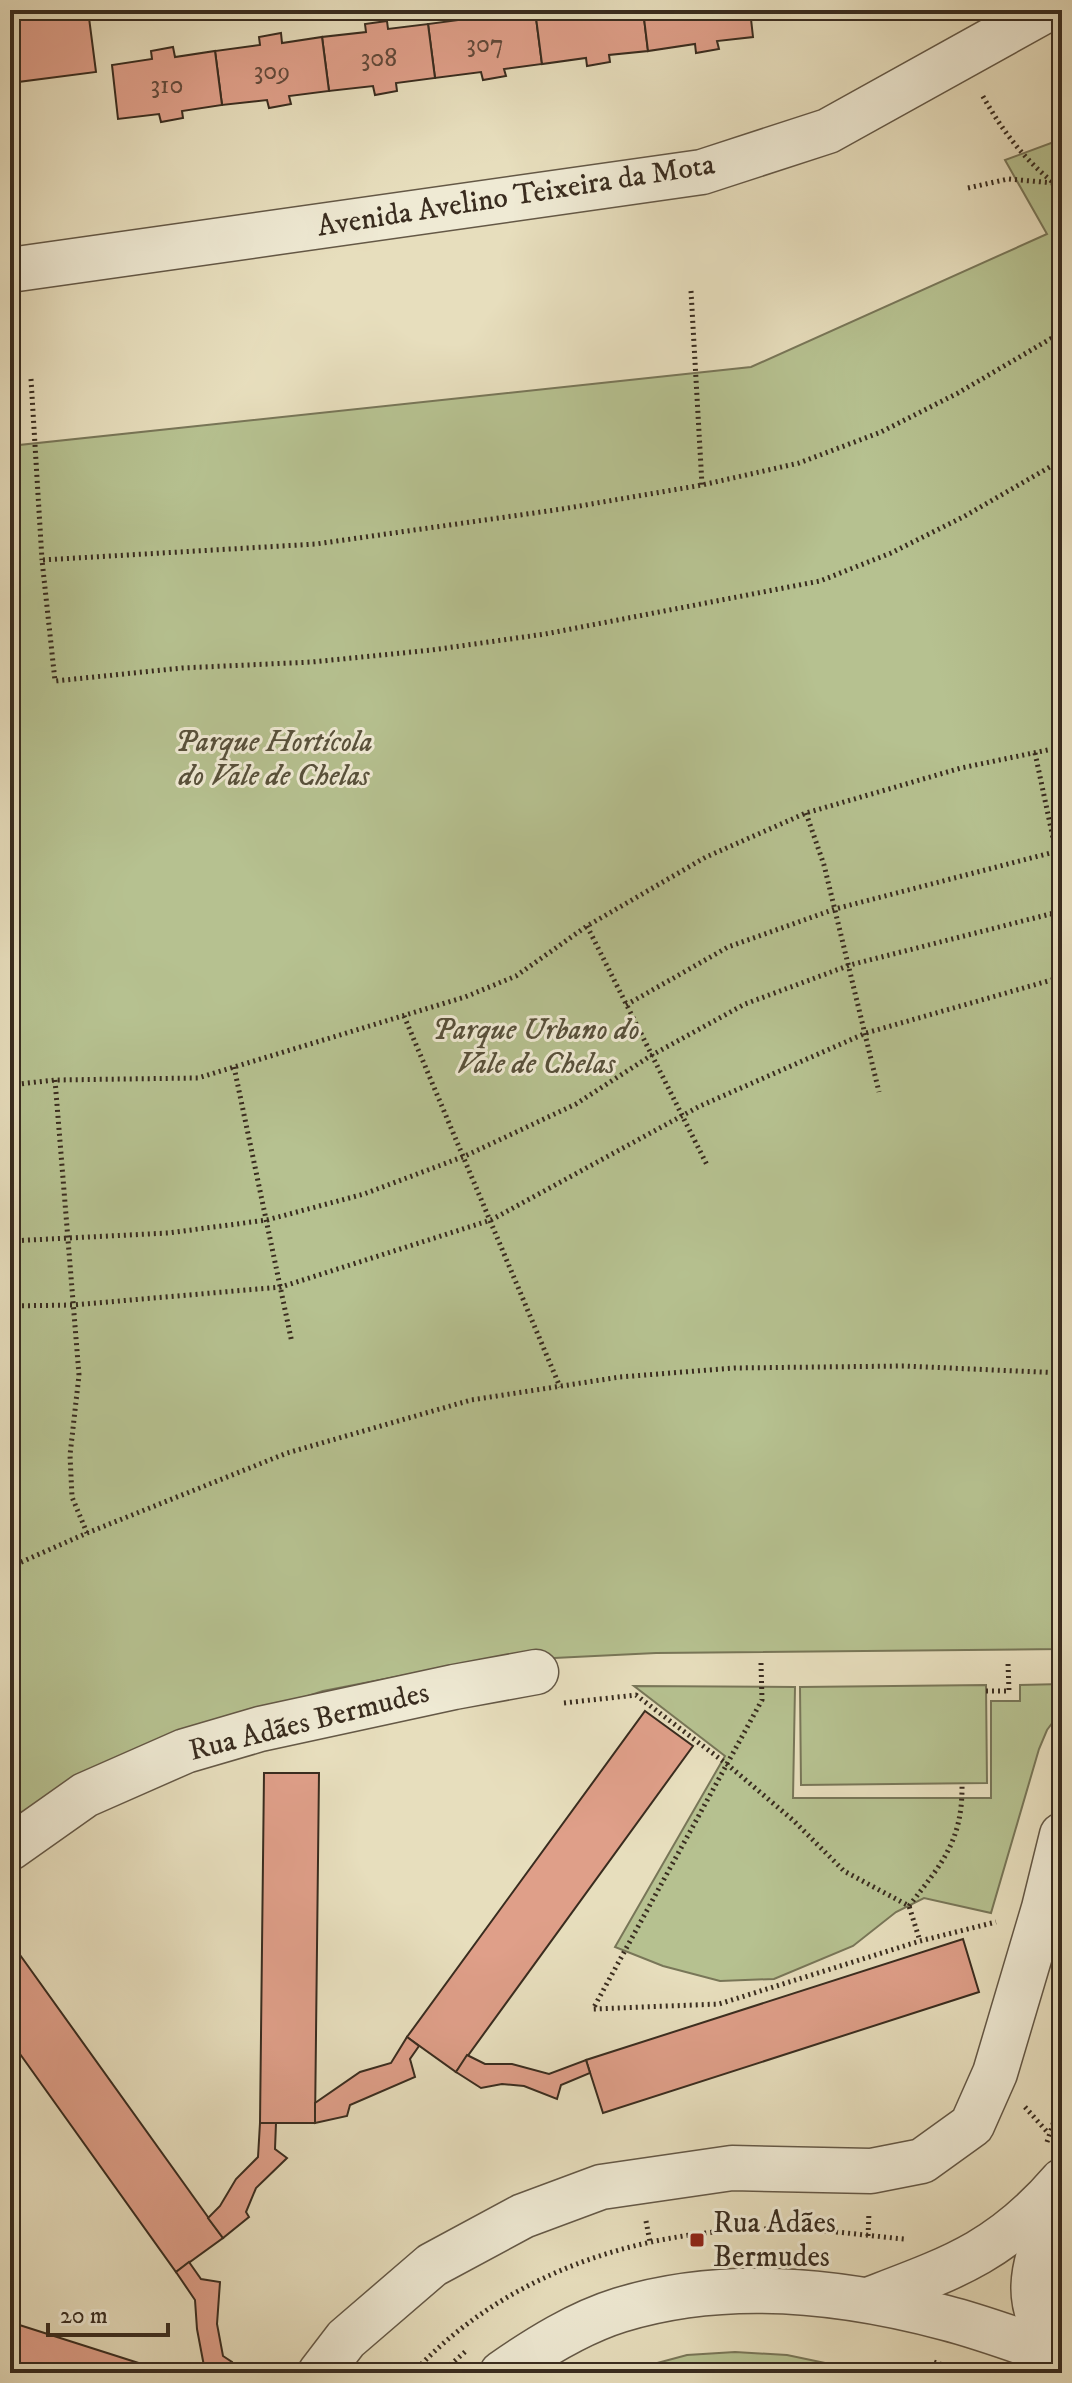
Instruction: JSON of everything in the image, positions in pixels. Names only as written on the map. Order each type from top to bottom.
[{"type":"street","name":"Avenida Avelino Teixeira da Mota","points":[[10,270],[702,172],[828,131],[992,35],[1046,10]]},
{"type":"street","name":"Rua Adães Bermudes","points":[[10,1848],[85,1795],[185,1751],[275,1726],[454,1687],[545,1688]]},
{"type":"street","points":[[320,2373],[346,2339],[432,2265],[523,2216],[601,2187],[732,2168],[871,2171],[922,2161],[972,2125],[995,2073],[1044,1908],[1062,1835]]},
{"type":"street","points":[[868,2300],[969,2260],[1023,2223],[1053,2165]]},
{"type":"street","points":[[1056,2332],[1032,2301],[1034,2273],[1062,2191]]},
{"type":"street","points":[[502,2373],[542,2345],[618,2310],[696,2292],[786,2291],[868,2300],[977,2328],[1056,2332]]},
{"type":"path","points":[[992,35],[992,112],[1031,166],[1062,187]]},
{"type":"path","points":[[968,188],[1008,179],[1054,183]]},
{"type":"path","points":[[691,291],[702,485]]},
{"type":"path","points":[[42,560],[316,544],[518,516],[702,485],[799,463],[881,432],[958,393],[1062,332]]},
{"type":"path","points":[[31,379],[42,560],[55,681],[182,668],[312,662],[545,634],[820,581],[891,553],[963,517],[1062,460]]},
{"type":"path","points":[[10,1085],[55,1080],[198,1078],[465,997],[516,976],[587,926],[706,857],[806,813],[961,768],[1062,747]]},
{"type":"path","points":[[1035,753],[1059,850],[1062,880]]},
{"type":"path","points":[[806,813],[824,865],[879,1092]]},
{"type":"path","points":[[626,1005],[728,947],[835,909],[1059,850]]},
{"type":"path","points":[[10,1241],[168,1233],[267,1220],[364,1194],[465,1156],[576,1104],[652,1055],[745,1004],[850,965],[1062,911]]},
{"type":"path","points":[[1052,914],[1062,959]]},
{"type":"path","points":[[587,926],[708,1167]]},
{"type":"path","points":[[10,1306],[73,1305],[281,1287],[491,1220],[682,1116],[866,1033],[1062,977]]},
{"type":"path","points":[[404,1016],[560,1387]]},
{"type":"path","points":[[234,1067],[292,1343]]},
{"type":"path","points":[[55,1080],[79,1375],[70,1455],[72,1497],[87,1533]]},
{"type":"path","points":[[10,1567],[287,1453],[471,1400],[620,1377],[734,1368],[904,1366],[1062,1373]]},
{"type":"path","points":[[761,1663],[762,1700],[593,2009],[719,2004],[920,1941],[965,1928],[995,1924],[999,1911]]},
{"type":"path","points":[[986,1691],[1009,1691],[1008,1663]]},
{"type":"path","points":[[545,1688],[636,1695],[728,1765],[794,1821],[844,1871],[909,1906],[920,1941]]},
{"type":"path","points":[[909,1906],[943,1862],[956,1835],[962,1809],[962,1783]]},
{"type":"path","points":[[1053,2165],[1062,2097]]},
{"type":"path","points":[[413,2373],[439,2344],[517,2289],[577,2262],[621,2250],[672,2237],[771,2229],[916,2239]]},
{"type":"path","points":[[926,2359],[967,2373]]},
{"type":"green space","name":"Parque Urbano do Vale de Chelas","points":[[1062,139],[1062,1649],[656,1653],[473,1662],[323,1691],[138,1752],[10,1825],[10,446],[751,367],[1047,234],[1005,160]]},
{"type":"green space","points":[[1062,1684],[1062,1710],[1047,1730],[1039,1749],[991,1913],[924,1898],[896,1912],[853,1946],[774,1979],[720,1981],[663,1966],[615,1947],[725,1756],[634,1686],[795,1687],[793,1798],[991,1798],[991,1701],[1020,1701],[1020,1685]]},
{"type":"green space","points":[[986,1685],[987,1783],[801,1785],[800,1687]]},
{"type":"green space","points":[[735,2352],[787,2355],[873,2373],[620,2373],[687,2355]]},
{"type":"building","points":[[10,10],[88,10],[96,72],[10,83]]},
{"type":"building","points":[[473,10],[496,10],[497,15],[535,10],[542,64],[504,69],[506,76],[483,80],[481,72],[435,78],[428,24],[474,18]]},
{"type":"building","points":[[535,10],[643,10],[648,51],[609,55],[610,62],[587,66],[586,58],[542,64]]},
{"type":"building","points":[[643,10],[750,10],[753,37],[717,41],[719,49],[696,53],[695,44],[648,51]]},
{"type":"building","points":[[387,21],[388,29],[428,24],[435,78],[396,83],[397,91],[375,95],[373,86],[329,91],[322,37],[366,32],[365,24]]},
{"type":"building","points":[[281,33],[282,43],[322,37],[329,91],[289,96],[291,104],[269,108],[267,100],[222,105],[215,51],[260,45],[259,37]]},
{"type":"building","points":[[173,47],[175,57],[215,51],[222,105],[182,111],[183,118],[161,122],[159,114],[118,119],[112,65],[152,59],[151,51]]},
{"type":"building","points":[[645,1711],[693,1746],[456,2072],[407,2037]]},
{"type":"building","points":[[264,1773],[319,1773],[315,2123],[260,2123]]},
{"type":"building","points":[[963,1939],[979,1992],[603,2113],[586,2060]]},
{"type":"building","points":[[10,1941],[223,2238],[176,2272],[10,2040]]},
{"type":"building","points":[[407,2037],[419,2046],[410,2059],[415,2077],[350,2105],[347,2116],[315,2123],[315,2103],[360,2072],[391,2063]]},
{"type":"building","points":[[467,2055],[485,2064],[512,2064],[549,2074],[586,2060],[590,2073],[561,2085],[557,2099],[524,2086],[502,2084],[481,2088],[456,2072]]},
{"type":"building","points":[[260,2123],[276,2123],[275,2149],[287,2158],[256,2188],[246,2212],[249,2217],[223,2238],[208,2218],[220,2206],[236,2179],[258,2157]]},
{"type":"building","points":[[189,2262],[201,2279],[220,2282],[217,2324],[223,2356],[232,2362],[229,2373],[201,2373],[204,2366],[195,2300],[176,2272]]},
{"type":"building","points":[[10,2322],[170,2373],[10,2373]]},
{"type":"place","name":"Rua Adães Bermudes","points":[[697,2240]]},
{"type":"park label","name":"Parque Hortícola do Vale de Chelas","points":[[274,759]]}]
